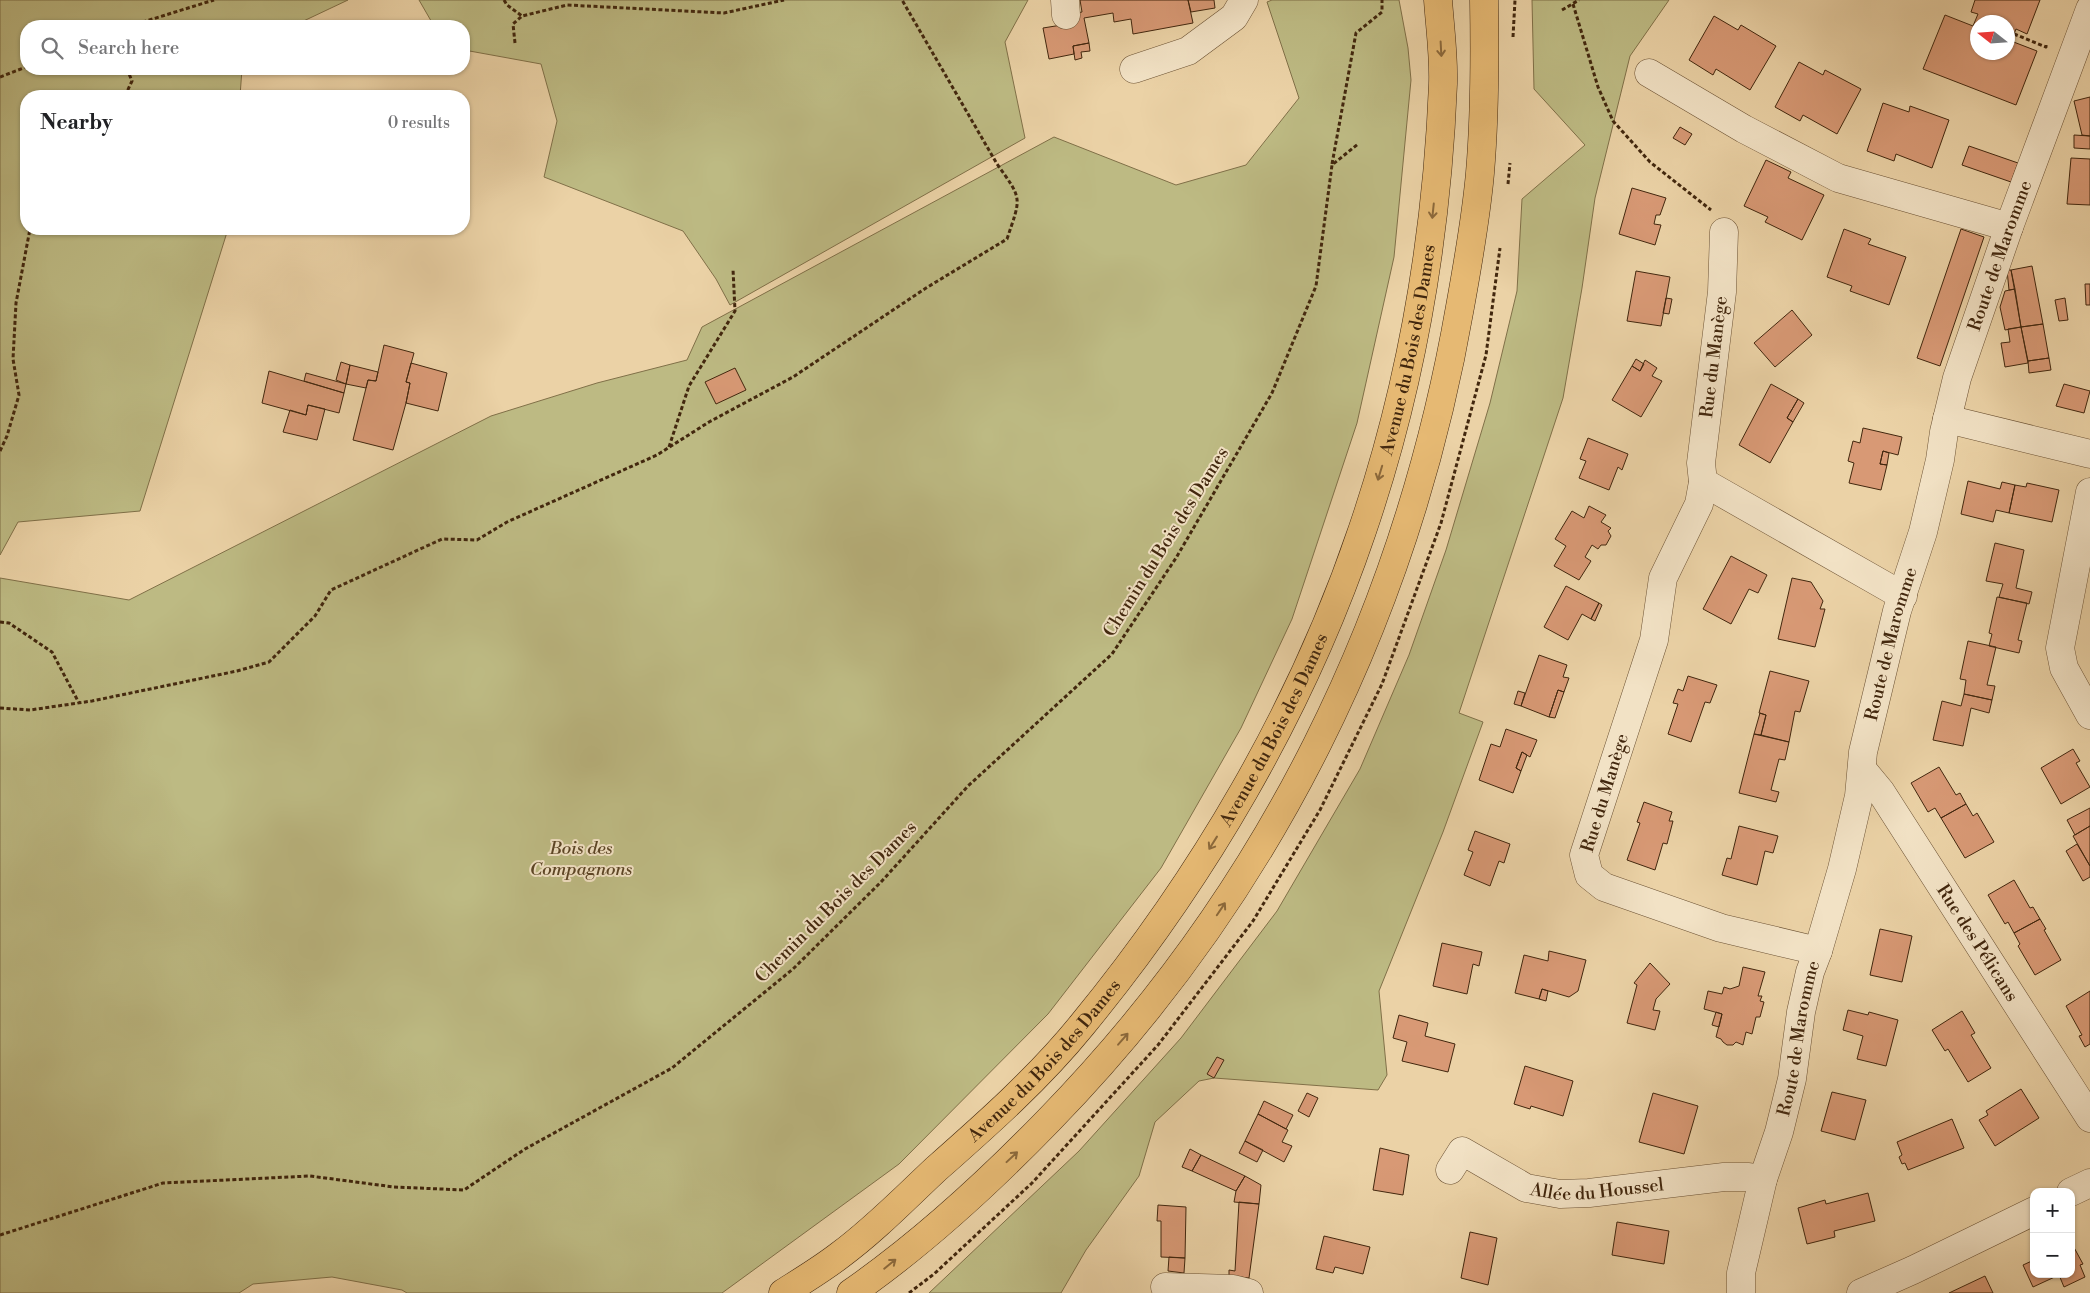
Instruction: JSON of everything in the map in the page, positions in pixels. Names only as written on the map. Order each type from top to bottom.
[{"type":"highway","name":"Avenue du Bois des Dames","points":[[783,1293],[840,1255],[999,1114],[1080,1027],[1150,937],[1215,841],[1275,735],[1321,637],[1362,532],[1392,431],[1413,341],[1433,211],[1443,80],[1438,0]]},
{"type":"highway","points":[[851,1293],[878,1274],[952,1213],[1022,1148],[1082,1087],[1138,1022],[1191,953],[1246,873],[1290,800],[1329,724],[1401,547],[1430,449],[1451,359],[1468,262],[1480,174],[1485,79],[1484,0]]},
{"type":"street","points":[[1134,69],[1188,50],[1234,17],[1244,0]]},
{"type":"street","name":"Route de Maromme","points":[[1735,1292],[1763,1179],[1779,1132],[1792,1079],[1801,1012],[1810,972],[1842,869],[1859,796],[1863,752],[1895,620],[1924,532],[1947,419],[1968,344],[2009,227],[2090,9]]},
{"type":"street","points":[[1649,72],[1744,129],[1838,178],[2009,227]]},
{"type":"street","name":"Rue du Manège","points":[[1724,232],[1722,292],[1701,463],[1703,482],[1699,504],[1663,578],[1654,640],[1584,855],[1589,875],[1604,887],[1721,928],[1818,951]]},
{"type":"street","points":[[1947,419],[2090,454]]},
{"type":"street","points":[[1703,482],[1903,596]]},
{"type":"street","points":[[2090,492],[2060,648],[2061,662],[2090,715]]},
{"type":"street","name":"Rue des Pélicans","points":[[1862,768],[1881,792],[2090,1118]]},
{"type":"street","name":"Allée du Houssel","points":[[1450,1170],[1462,1151],[1526,1188],[1560,1194],[1724,1177],[1763,1179]]},
{"type":"street","points":[[2075,1190],[2090,1183]]},
{"type":"street","points":[[1861,1293],[2030,1213]]},
{"type":"street","points":[[1165,1286],[1233,1289],[1249,1293]]},
{"type":"path","points":[[149,20],[214,0]]},
{"type":"path","points":[[504,0],[507,5],[522,16]]},
{"type":"path","points":[[515,43],[513,24],[522,16],[567,5],[724,13],[784,0]]},
{"type":"path","points":[[0,708],[30,710],[79,703],[238,671],[269,662],[314,616],[331,590],[442,540],[477,540],[508,522],[649,459],[709,422],[792,377],[926,288],[1007,239],[1018,205],[1016,189],[997,164],[902,0]]},
{"type":"path","name":"Chemin du Bois des Dames","points":[[0,1235],[163,1183],[310,1176],[394,1187],[464,1190],[525,1149],[672,1068],[793,969],[882,882],[968,786],[1112,654],[1176,558],[1272,393],[1316,286],[1332,165],[1356,33],[1382,12],[1382,0]]},
{"type":"path","points":[[1562,10],[1579,0]]},
{"type":"path","points":[[1572,4],[1598,87],[1613,121],[1650,162],[1723,219],[1724,232]]},
{"type":"path","points":[[0,77],[20,69]]},
{"type":"path","points":[[128,90],[132,81],[130,75]]},
{"type":"path","points":[[1332,165],[1358,144]]},
{"type":"path","points":[[0,451],[7,436],[20,395],[13,359],[16,303],[29,235]]},
{"type":"path","points":[[669,448],[689,386],[735,311],[733,269]]},
{"type":"path","points":[[0,622],[9,623],[52,652],[79,703]]},
{"type":"green space","points":[[0,0],[348,0],[306,20],[20,20],[20,75],[242,75],[240,90],[20,90],[20,235],[226,235],[140,511],[18,522],[0,555]]},
{"type":"green space","points":[[419,0],[1028,0],[1005,42],[1025,138],[730,305],[716,279],[683,231],[544,177],[557,121],[541,64],[470,51],[470,20],[431,20]]},
{"type":"green space","name":"Bois des Compagnons","points":[[1272,0],[1399,0],[1408,48],[1411,80],[1394,257],[1357,423],[1292,619],[1241,728],[1161,868],[1048,1014],[899,1164],[722,1293],[407,1293],[402,1290],[332,1277],[253,1284],[239,1293],[0,1293],[0,578],[129,600],[491,416],[597,383],[687,360],[702,327],[1054,137],[1176,185],[1246,165],[1299,98],[1267,2]]},
{"type":"green space","points":[[1532,0],[1669,0],[1630,56],[1595,198],[1563,398],[1459,713],[1483,722],[1443,832],[1379,991],[1387,1075],[1378,1090],[1214,1078],[1199,1081],[1155,1122],[1139,1176],[1086,1250],[1061,1293],[929,1293],[1079,1151],[1181,1038],[1277,911],[1360,769],[1409,655],[1446,550],[1490,403],[1517,291],[1522,199],[1585,145],[1534,89]]},
{"type":"building","points":[[1080,0],[1188,0],[1193,23],[1133,34],[1131,19],[1114,22],[1113,13],[1084,18],[1089,43],[1073,46],[1074,54],[1049,59],[1043,28],[1068,24],[1066,15],[1082,12]]},
{"type":"building","points":[[1188,0],[1214,0],[1215,8],[1191,12]]},
{"type":"building","points":[[1975,0],[2040,0],[2027,34],[2016,29],[2015,31],[2015,15],[1978,14],[1971,12]]},
{"type":"building","points":[[1945,15],[1970,25],[1970,60],[2015,60],[2015,43],[2037,51],[2016,105],[1923,69]]},
{"type":"building","points":[[1714,16],[1738,30],[1741,25],[1776,46],[1750,90],[1716,69],[1713,75],[1689,60]]},
{"type":"building","points":[[1089,43],[1090,51],[1081,52],[1082,58],[1075,60],[1073,46]]},
{"type":"building","points":[[1799,62],[1823,75],[1825,70],[1861,89],[1837,134],[1803,115],[1800,121],[1775,107]]},
{"type":"building","points":[[2090,97],[2090,136],[2082,135],[2074,101]]},
{"type":"building","points":[[1883,103],[1909,112],[1910,106],[1949,120],[1932,168],[1896,154],[1894,161],[1867,151]]},
{"type":"building","points":[[1680,127],[1692,134],[1685,145],[1673,138]]},
{"type":"building","points":[[2074,135],[2090,136],[2090,149],[2074,148]]},
{"type":"building","points":[[1969,146],[2018,163],[2011,182],[1962,165]]},
{"type":"building","points":[[2071,158],[2090,159],[2090,205],[2067,204]]},
{"type":"building","points":[[1766,160],[1791,172],[1788,178],[1824,195],[1802,240],[1765,222],[1768,217],[1744,206]]},
{"type":"building","points":[[1632,188],[1666,198],[1660,215],[1656,215],[1654,224],[1661,225],[1655,245],[1619,234]]},
{"type":"building","points":[[1844,229],[1871,239],[1868,244],[1906,257],[1889,305],[1850,291],[1852,286],[1827,277]]},
{"type":"building","points":[[1961,229],[1984,237],[1940,366],[1917,358]]},
{"type":"building","points":[[2032,266],[2043,324],[2021,327],[2011,270]]},
{"type":"building","points":[[2007,270],[2011,270],[2015,289],[2009,290]]},
{"type":"building","points":[[1636,271],[1670,277],[1661,326],[1627,321]]},
{"type":"building","points":[[2085,284],[2090,284],[2090,305],[2086,305]]},
{"type":"building","points":[[2015,289],[2021,327],[2005,330],[2000,307],[2005,291]]},
{"type":"building","points":[[1666,298],[1672,299],[1669,314],[1663,313]]},
{"type":"building","points":[[2065,298],[2068,320],[2059,321],[2055,300]]},
{"type":"building","points":[[1792,310],[1812,335],[1775,367],[1754,343]]},
{"type":"building","points":[[2043,324],[2049,358],[2028,361],[2021,327]]},
{"type":"building","points":[[2021,327],[2028,363],[2005,367],[2001,343],[2010,342],[2008,329]]},
{"type":"building","points":[[384,345],[414,353],[406,382],[410,383],[406,403],[393,450],[353,440],[368,380],[376,381]]},
{"type":"building","points":[[2049,358],[2051,370],[2029,373],[2028,361]]},
{"type":"building","points":[[1636,359],[1644,364],[1640,371],[1632,366]]},
{"type":"building","points":[[1645,360],[1657,368],[1652,376],[1662,381],[1641,417],[1612,400],[1632,366],[1640,371]]},
{"type":"building","points":[[341,362],[350,365],[346,384],[336,380]]},
{"type":"building","points":[[411,363],[447,373],[438,411],[406,403],[410,383],[406,382]]},
{"type":"building","points":[[350,365],[378,372],[376,381],[368,380],[366,388],[346,384]]},
{"type":"building","points":[[735,368],[746,390],[716,404],[705,382]]},
{"type":"building","points":[[269,371],[344,393],[339,413],[308,405],[306,415],[262,403]]},
{"type":"building","points":[[306,373],[346,384],[344,393],[304,381]]},
{"type":"building","points":[[1771,384],[1798,399],[1787,418],[1793,422],[1770,463],[1739,445]]},
{"type":"building","points":[[2064,384],[2090,391],[2084,413],[2056,406]]},
{"type":"building","points":[[1798,399],[1804,403],[1793,422],[1787,418]]},
{"type":"building","points":[[308,405],[325,409],[317,440],[283,432],[290,410],[306,415]]},
{"type":"building","points":[[1863,428],[1902,437],[1898,455],[1883,451],[1880,464],[1887,465],[1881,490],[1849,483],[1854,463],[1848,461],[1853,441],[1860,443]]},
{"type":"building","points":[[1588,438],[1628,454],[1622,470],[1618,467],[1609,490],[1579,478],[1586,461],[1580,459]]},
{"type":"building","points":[[1883,451],[1889,453],[1887,465],[1880,464]]},
{"type":"building","points":[[1968,481],[2000,489],[2002,482],[2015,485],[2009,513],[1996,510],[1993,522],[1961,514]]},
{"type":"building","points":[[2027,483],[2059,490],[2052,522],[2009,513],[2015,485],[2026,487]]},
{"type":"building","points":[[1589,506],[1606,515],[1601,522],[1611,528],[1608,531],[1611,536],[1606,545],[1601,545],[1598,549],[1592,545],[1585,557],[1591,561],[1579,580],[1554,566],[1566,546],[1555,539],[1572,511],[1584,518]]},
{"type":"building","points":[[1995,543],[2024,550],[2016,588],[2032,592],[2029,604],[1999,597],[2003,584],[1986,581]]},
{"type":"building","points":[[1731,556],[1767,575],[1758,593],[1749,589],[1731,624],[1703,609]]},
{"type":"building","points":[[1792,578],[1811,582],[1823,601],[1820,609],[1825,609],[1815,647],[1778,639]]},
{"type":"building","points":[[1566,586],[1599,603],[1591,619],[1582,614],[1568,640],[1544,627]]},
{"type":"building","points":[[1997,597],[2027,603],[2018,640],[2022,641],[2019,653],[1989,646],[1992,634],[1989,633]]},
{"type":"building","points":[[1599,603],[1602,605],[1595,621],[1591,619]]},
{"type":"building","points":[[1968,641],[1996,647],[1987,685],[1995,686],[1992,700],[1964,694],[1966,680],[1960,679]]},
{"type":"building","points":[[1539,655],[1567,665],[1563,677],[1569,678],[1564,692],[1558,690],[1549,717],[1521,706]]},
{"type":"building","points":[[1770,671],[1809,681],[1800,712],[1795,711],[1789,742],[1761,735],[1766,715],[1759,713]]},
{"type":"building","points":[[1688,676],[1717,685],[1710,703],[1705,702],[1691,742],[1668,734],[1678,704],[1673,703],[1678,689],[1683,691]]},
{"type":"building","points":[[1558,690],[1564,692],[1555,718],[1549,717]]},
{"type":"building","points":[[1518,691],[1525,693],[1521,706],[1514,704]]},
{"type":"building","points":[[1964,694],[1992,700],[1989,713],[1971,708],[1963,746],[1933,740],[1942,701],[1961,706]]},
{"type":"building","points":[[1760,713],[1766,715],[1761,735],[1754,734]]},
{"type":"building","points":[[1506,729],[1537,740],[1530,757],[1522,752],[1516,768],[1521,771],[1513,793],[1479,780],[1491,744],[1500,747]]},
{"type":"building","points":[[1754,734],[1789,742],[1785,760],[1779,759],[1771,790],[1779,792],[1776,802],[1739,793]]},
{"type":"building","points":[[2073,749],[2080,761],[2076,763],[2090,787],[2061,804],[2041,768]]},
{"type":"building","points":[[1522,752],[1527,755],[1521,771],[1516,768]]},
{"type":"building","points":[[1939,767],[1956,795],[1960,793],[1966,804],[1941,818],[1935,808],[1928,812],[1911,783]]},
{"type":"building","points":[[1644,802],[1672,812],[1669,821],[1673,821],[1667,844],[1663,843],[1655,870],[1627,860],[1640,823],[1637,822]]},
{"type":"building","points":[[1966,804],[1973,816],[1977,813],[1994,842],[1965,858],[1941,818]]},
{"type":"building","points":[[2090,808],[2090,826],[2075,835],[2067,820]]},
{"type":"building","points":[[1739,826],[1778,836],[1773,853],[1765,851],[1757,885],[1722,875],[1727,858],[1731,859]]},
{"type":"building","points":[[2090,826],[2090,866],[2073,836]]},
{"type":"building","points":[[1475,831],[1510,844],[1504,863],[1499,861],[1490,886],[1464,875],[1473,852],[1468,850]]},
{"type":"building","points":[[2077,844],[2090,866],[2090,877],[2083,881],[2066,851]]},
{"type":"building","points":[[2014,880],[2030,908],[2033,907],[2040,919],[2014,933],[2008,922],[2005,924],[1988,895]]},
{"type":"building","points":[[2040,919],[2061,960],[2035,975],[2018,946],[2020,944],[2014,933]]},
{"type":"building","points":[[1880,929],[1912,936],[1902,982],[1870,975]]},
{"type":"building","points":[[1442,943],[1482,952],[1479,966],[1473,964],[1467,994],[1433,986]]},
{"type":"building","points":[[1549,951],[1586,960],[1578,991],[1569,997],[1542,989],[1539,999],[1515,993],[1524,955],[1548,961]]},
{"type":"building","points":[[1650,963],[1670,984],[1656,999],[1653,1010],[1660,1011],[1655,1030],[1627,1023],[1637,985],[1634,983]]},
{"type":"building","points":[[1743,967],[1765,972],[1758,996],[1762,996],[1760,1001],[1764,1002],[1760,1017],[1756,1017],[1752,1034],[1746,1032],[1743,1045],[1736,1042],[1733,1045],[1727,1045],[1716,1037],[1722,1014],[1704,1009],[1708,991],[1722,994],[1724,987],[1730,989],[1739,986]]},
{"type":"building","points":[[1542,989],[1548,991],[1546,1001],[1539,999]]},
{"type":"building","points":[[2090,991],[2090,1044],[2085,1047],[2079,1036],[2082,1035],[2066,1006]]},
{"type":"building","points":[[1848,1010],[1868,1015],[1869,1012],[1898,1020],[1886,1066],[1857,1059],[1863,1036],[1843,1030]]},
{"type":"building","points":[[1962,1011],[1975,1033],[1971,1035],[1991,1068],[1968,1082],[1948,1049],[1945,1051],[1932,1030]]},
{"type":"building","points":[[1716,1012],[1722,1014],[1719,1027],[1712,1025]]},
{"type":"building","points":[[1399,1015],[1428,1023],[1425,1036],[1455,1044],[1448,1072],[1402,1061],[1407,1042],[1393,1038]]},
{"type":"building","points":[[1217,1057],[1224,1060],[1214,1078],[1207,1074]]},
{"type":"building","points":[[1525,1066],[1573,1081],[1563,1116],[1531,1106],[1530,1109],[1514,1104]]},
{"type":"building","points":[[2021,1089],[2039,1118],[1995,1146],[1979,1120],[1988,1115],[1986,1111]]},
{"type":"building","points":[[1832,1092],[1866,1100],[1855,1140],[1821,1131]]},
{"type":"building","points":[[1307,1093],[1318,1098],[1309,1117],[1298,1111]]},
{"type":"building","points":[[1653,1093],[1698,1106],[1684,1154],[1639,1142]]},
{"type":"building","points":[[1264,1101],[1293,1115],[1286,1129],[1258,1114]]},
{"type":"building","points":[[1258,1114],[1288,1130],[1282,1142],[1292,1146],[1284,1162],[1245,1141]]},
{"type":"building","points":[[1952,1119],[1964,1148],[1908,1170],[1905,1163],[1902,1164],[1899,1157],[1902,1155],[1897,1142]]},
{"type":"building","points":[[1245,1141],[1263,1150],[1257,1162],[1239,1153]]},
{"type":"building","points":[[1380,1148],[1409,1155],[1403,1195],[1373,1190]]},
{"type":"building","points":[[1190,1149],[1201,1155],[1192,1171],[1182,1167]]},
{"type":"building","points":[[1201,1155],[1245,1176],[1236,1191],[1192,1171]]},
{"type":"building","points":[[1245,1176],[1261,1185],[1259,1204],[1234,1202],[1236,1191]]},
{"type":"building","points":[[1868,1193],[1875,1221],[1834,1231],[1835,1237],[1807,1244],[1798,1208],[1825,1200],[1826,1204]]},
{"type":"building","points":[[1239,1202],[1259,1204],[1249,1278],[1229,1276],[1229,1270],[1235,1271]]},
{"type":"building","points":[[1158,1205],[1186,1207],[1185,1258],[1161,1257],[1161,1221],[1157,1221]]},
{"type":"building","points":[[1617,1222],[1669,1231],[1664,1264],[1612,1255]]},
{"type":"building","points":[[1470,1232],[1497,1238],[1488,1285],[1461,1278]]},
{"type":"building","points":[[1324,1236],[1370,1247],[1363,1274],[1335,1267],[1333,1273],[1316,1269]]},
{"type":"building","points":[[2075,1249],[2083,1264],[2080,1265],[2085,1277],[2064,1287],[2060,1278],[2075,1278]]},
{"type":"building","points":[[1169,1257],[1185,1258],[1184,1273],[1168,1271]]},
{"type":"building","points":[[2030,1262],[2030,1278],[2052,1278],[2033,1287],[2023,1265]]},
{"type":"building","points":[[1985,1276],[1993,1293],[1949,1293]]}]
